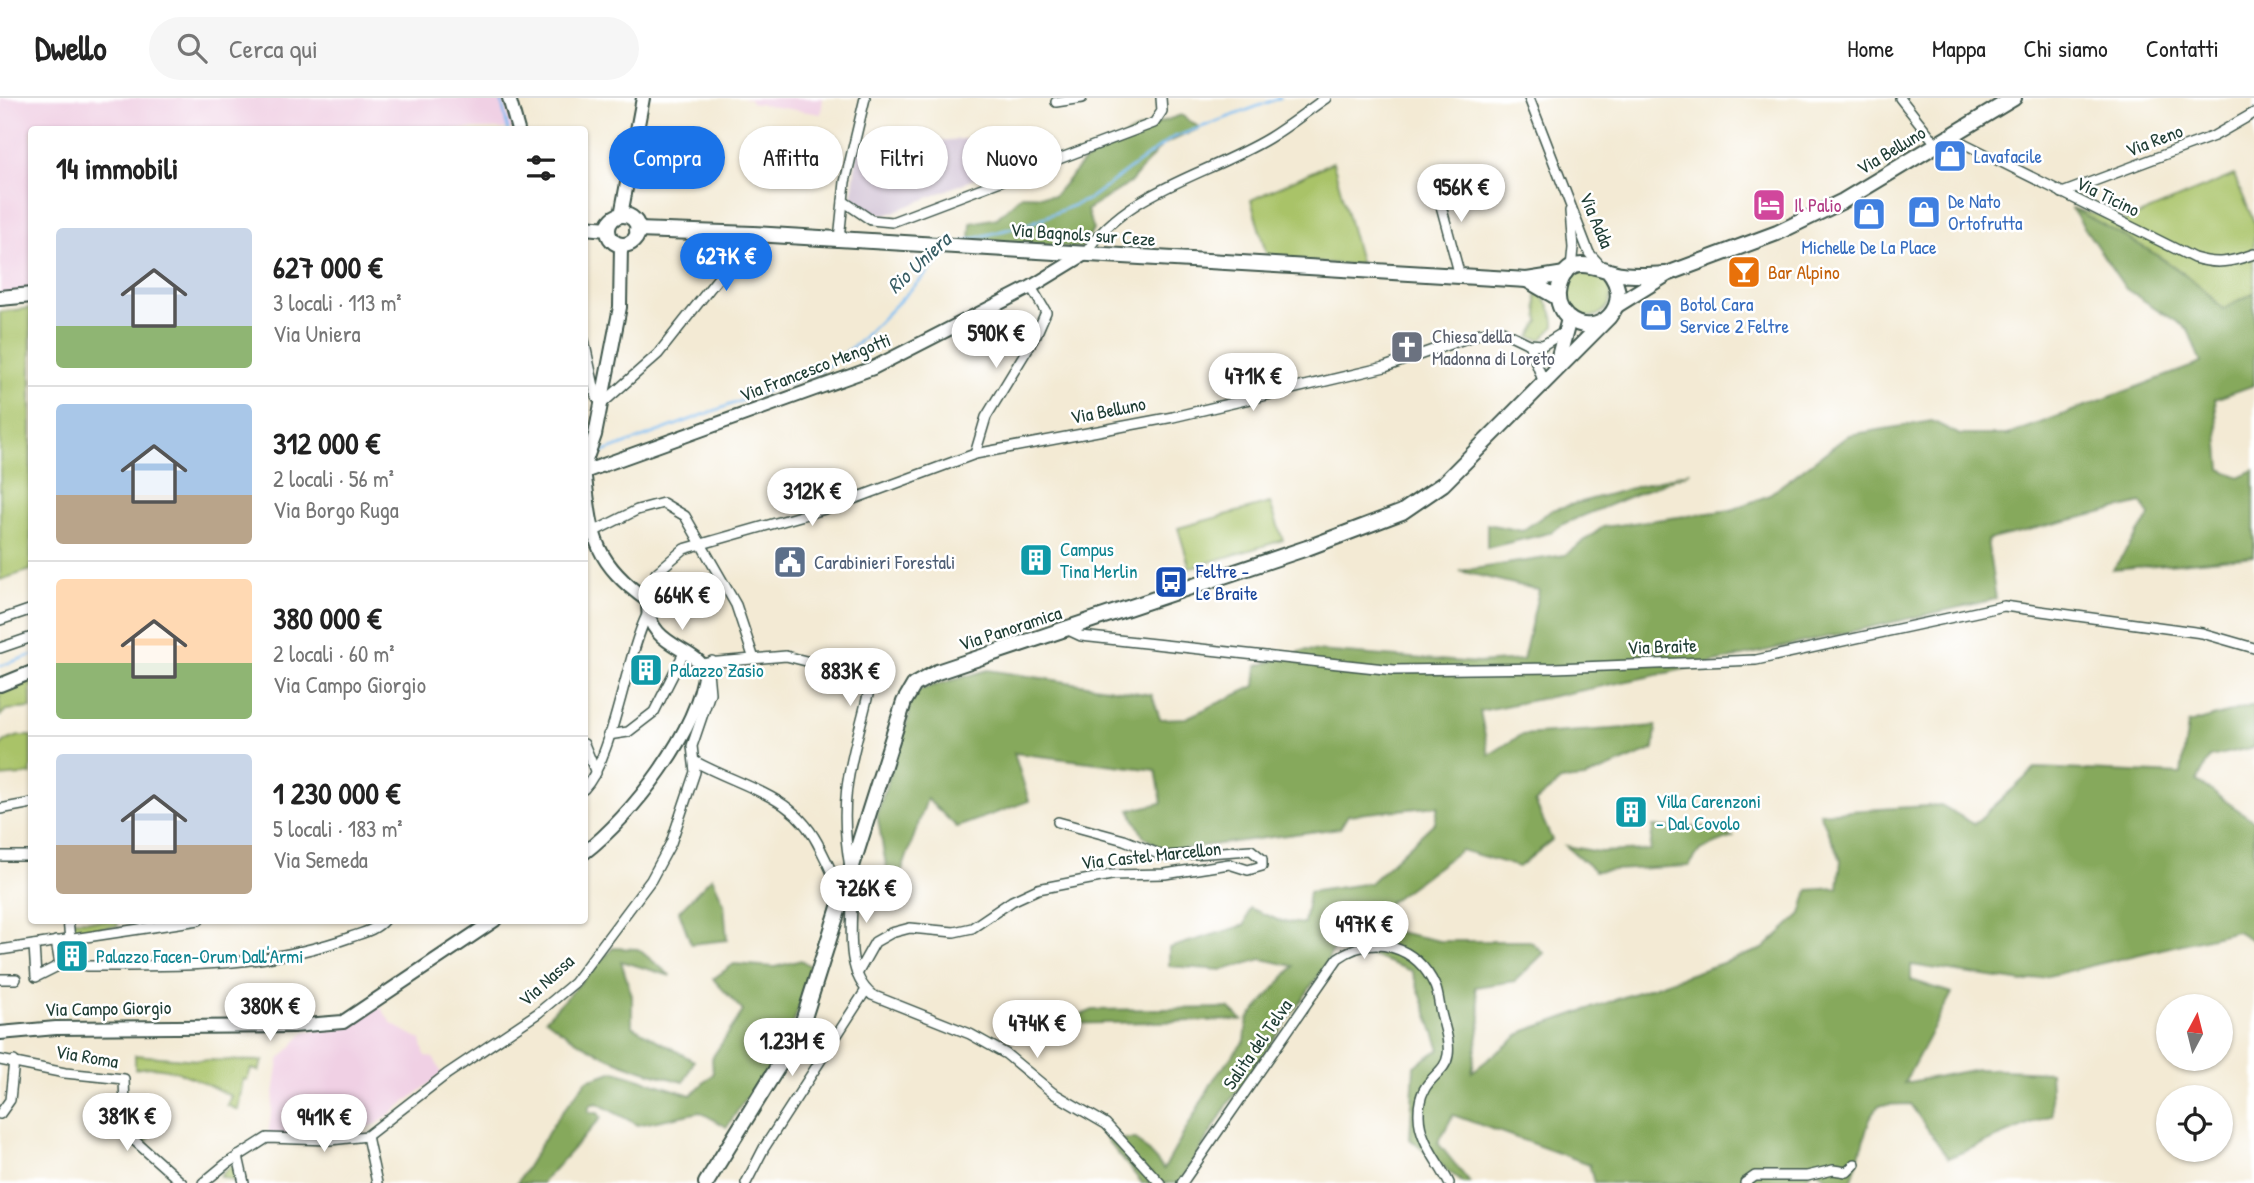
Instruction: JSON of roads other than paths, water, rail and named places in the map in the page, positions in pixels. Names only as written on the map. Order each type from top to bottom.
[{"type":"main road","name":"Via Belluno","points":[[1609,317],[1617,305],[1667,274],[1812,217],[2014,98]]},
{"type":"main road","points":[[621,215],[631,218],[638,230],[634,239],[621,245],[610,238],[608,229],[610,221],[621,215]]},
{"type":"main road","points":[[588,227],[608,229]]},
{"type":"main road","name":"Via Bagnols sur Ceze","points":[[638,230],[753,234],[1527,280],[1568,272]]},
{"type":"main road","name":"Via Belluno","points":[[1568,272],[1583,264],[1622,274],[1667,274]]},
{"type":"main road","points":[[1604,269],[1618,286],[1617,305]]},
{"type":"main road","points":[[1568,272],[1560,281],[1558,298],[1568,323],[1589,325],[1609,317]]},
{"type":"main road","name":"Via Bagnols sur Ceze","points":[[1527,280],[1558,298]]},
{"type":"main road","points":[[0,298],[28,295]]},
{"type":"main road","name":"Via Panoramica","points":[[706,1183],[795,1039],[851,875],[904,702],[914,685],[937,672],[1402,512],[1443,484],[1609,317]]},
{"type":"main road","name":"Via Panoramica","points":[[1548,380],[1568,323]]},
{"type":"street","points":[[509,98],[517,126]]},
{"type":"street","points":[[621,215],[643,98]]},
{"type":"street","points":[[839,239],[857,124],[865,98]]},
{"type":"street","points":[[1056,102],[1082,98]]},
{"type":"street","points":[[843,201],[872,220],[892,222],[1154,123],[1162,111],[1161,98]]},
{"type":"street","points":[[1085,254],[1100,232],[1131,208],[1268,138],[1326,98]]},
{"type":"street","name":"Via Adda","points":[[1529,98],[1589,253],[1604,269]]},
{"type":"street","points":[[1900,98],[1937,145]]},
{"type":"street","name":"Via Reno","points":[[2062,193],[2214,136],[2254,113]]},
{"type":"street","name":"Via Ticino","points":[[1951,136],[2194,258],[2212,264],[2228,263],[2254,254]]},
{"type":"street","points":[[1434,180],[1460,276]]},
{"type":"street","name":"Via Adda","points":[[1564,186],[1573,238],[1568,272]]},
{"type":"street","points":[[601,402],[608,400],[658,354],[730,267],[753,234]]},
{"type":"street","points":[[588,448],[601,402],[620,307],[621,245]]},
{"type":"street","name":"Via Francesco Mengotti","points":[[588,469],[873,368],[1031,287],[1085,254]]},
{"type":"street","points":[[975,454],[986,417],[1036,335],[1046,312],[1031,287]]},
{"type":"street","points":[[1529,344],[1543,345],[1553,341],[1568,323]]},
{"type":"street","name":"Via Belluno","points":[[648,601],[656,573],[684,549],[700,542],[832,507],[975,454],[1173,417],[1385,367],[1491,331],[1502,331],[1529,344]]},
{"type":"street","points":[[1529,344],[1548,380]]},
{"type":"street","points":[[588,359],[596,396],[601,402]]},
{"type":"street","points":[[588,493],[596,545],[620,581],[648,601],[647,615],[635,644],[596,773],[588,784]]},
{"type":"street","points":[[593,532],[637,510],[663,503],[685,516],[736,605],[753,656]]},
{"type":"street","name":"Via Braite","points":[[1066,629],[1081,636],[1394,670],[1555,668],[1756,660],[2004,606],[2202,633],[2254,648]]},
{"type":"street","points":[[0,620],[28,610]]},
{"type":"street","points":[[647,615],[670,644],[707,666],[753,656],[786,656],[870,677],[867,701],[844,793],[844,835],[851,875]]},
{"type":"street","points":[[0,648],[28,638]]},
{"type":"street","points":[[608,735],[628,732],[654,712],[684,653]]},
{"type":"street","points":[[588,850],[632,806],[689,725],[702,691],[707,666]]},
{"type":"street","name":"Via Nassa","points":[[367,1136],[447,1074],[538,1013],[574,983],[612,936],[664,859],[685,805],[696,762],[692,746],[710,693],[707,666]]},
{"type":"street","points":[[0,685],[28,674]]},
{"type":"street","points":[[588,754],[596,773]]},
{"type":"street","points":[[696,762],[795,811],[813,832],[834,871],[838,895],[844,896],[852,905],[851,935],[857,974],[866,990],[970,1034],[1006,1054],[1053,1093],[1106,1124],[1160,1183]]},
{"type":"street","points":[[0,808],[28,804]]},
{"type":"street","name":"Via Castel Marcellon","points":[[857,974],[875,942],[891,933],[911,928],[954,932],[972,928],[1012,901],[1038,889],[1111,875],[1154,875],[1229,864],[1248,870],[1262,866],[1262,859],[1251,850],[1164,856],[1124,840],[1058,822]]},
{"type":"street","points":[[0,856],[28,856]]},
{"type":"street","points":[[68,924],[70,939]]},
{"type":"street","points":[[0,950],[172,924]]},
{"type":"street","points":[[87,966],[191,967],[283,955],[333,944],[379,924]]},
{"type":"street","name":"Via Campo Giorgio","points":[[0,1033],[56,1028],[293,1026],[343,1022],[489,924]]},
{"type":"street","points":[[0,979],[36,977],[60,965],[56,941]]},
{"type":"street","name":"Salita del Telva","points":[[1182,1183],[1338,958],[1352,948],[1376,944],[1404,950],[1420,961],[1436,988],[1448,1054],[1444,1066],[1426,1082],[1419,1113],[1421,1134],[1449,1183]]},
{"type":"street","points":[[34,945],[36,977]]},
{"type":"street","points":[[746,1183],[764,1148],[866,990]]},
{"type":"street","name":"Via Roma","points":[[0,1060],[65,1073],[124,1079],[126,1133],[182,1183]]},
{"type":"street","points":[[0,1114],[10,1100],[14,1061]]},
{"type":"street","points":[[203,1183],[267,1138],[330,1140],[367,1136],[377,1183]]},
{"type":"street","points":[[238,1156],[244,1183]]},
{"type":"street","points":[[1745,1183],[1755,1177],[1807,1176],[1833,1170],[1847,1172],[1856,1164]]},
{"type":"waterway","points":[[501,98],[507,126]]},
{"type":"waterway","name":"Rio Uniera","points":[[964,241],[1028,224],[1089,199],[1172,138],[1280,98]]},
{"type":"waterway","name":"Rio Uniera","points":[[593,456],[821,371],[858,343],[950,250]]},
{"type":"waterway","name":"Rio Uniera","points":[[0,666],[28,656]]},
{"type":"tunnel","points":[[60,965],[87,966]]},
{"type":"place","name":"Lavafacile","points":[[1950,156]]},
{"type":"place","name":"Il Palio","points":[[1769,205]]},
{"type":"place","name":"De Nato Ortofrutta","points":[[1924,212]]},
{"type":"place","name":"Michelle De La Place","points":[[1869,214]]},
{"type":"place","name":"Bar Alpino","points":[[1744,272]]},
{"type":"place","name":"Botol Cara Service 2 Feltre","points":[[1656,315]]},
{"type":"place","name":"Chiesa della Madonna di Loreto","points":[[1407,347]]},
{"type":"place","name":"Campus Tina Merlin","points":[[1036,560]]},
{"type":"place","name":"Carabinieri Forestali","points":[[790,562]]},
{"type":"place","name":"Feltre - Le Braite","points":[[1171,582]]},
{"type":"place","name":"Palazzo Zasio","points":[[646,670]]},
{"type":"place","name":"Villa Carenzoni - Dal Covolo","points":[[1631,812]]},
{"type":"place","name":"Palazzo Facen-Orum Dall'Armi","points":[[72,956]]}]
